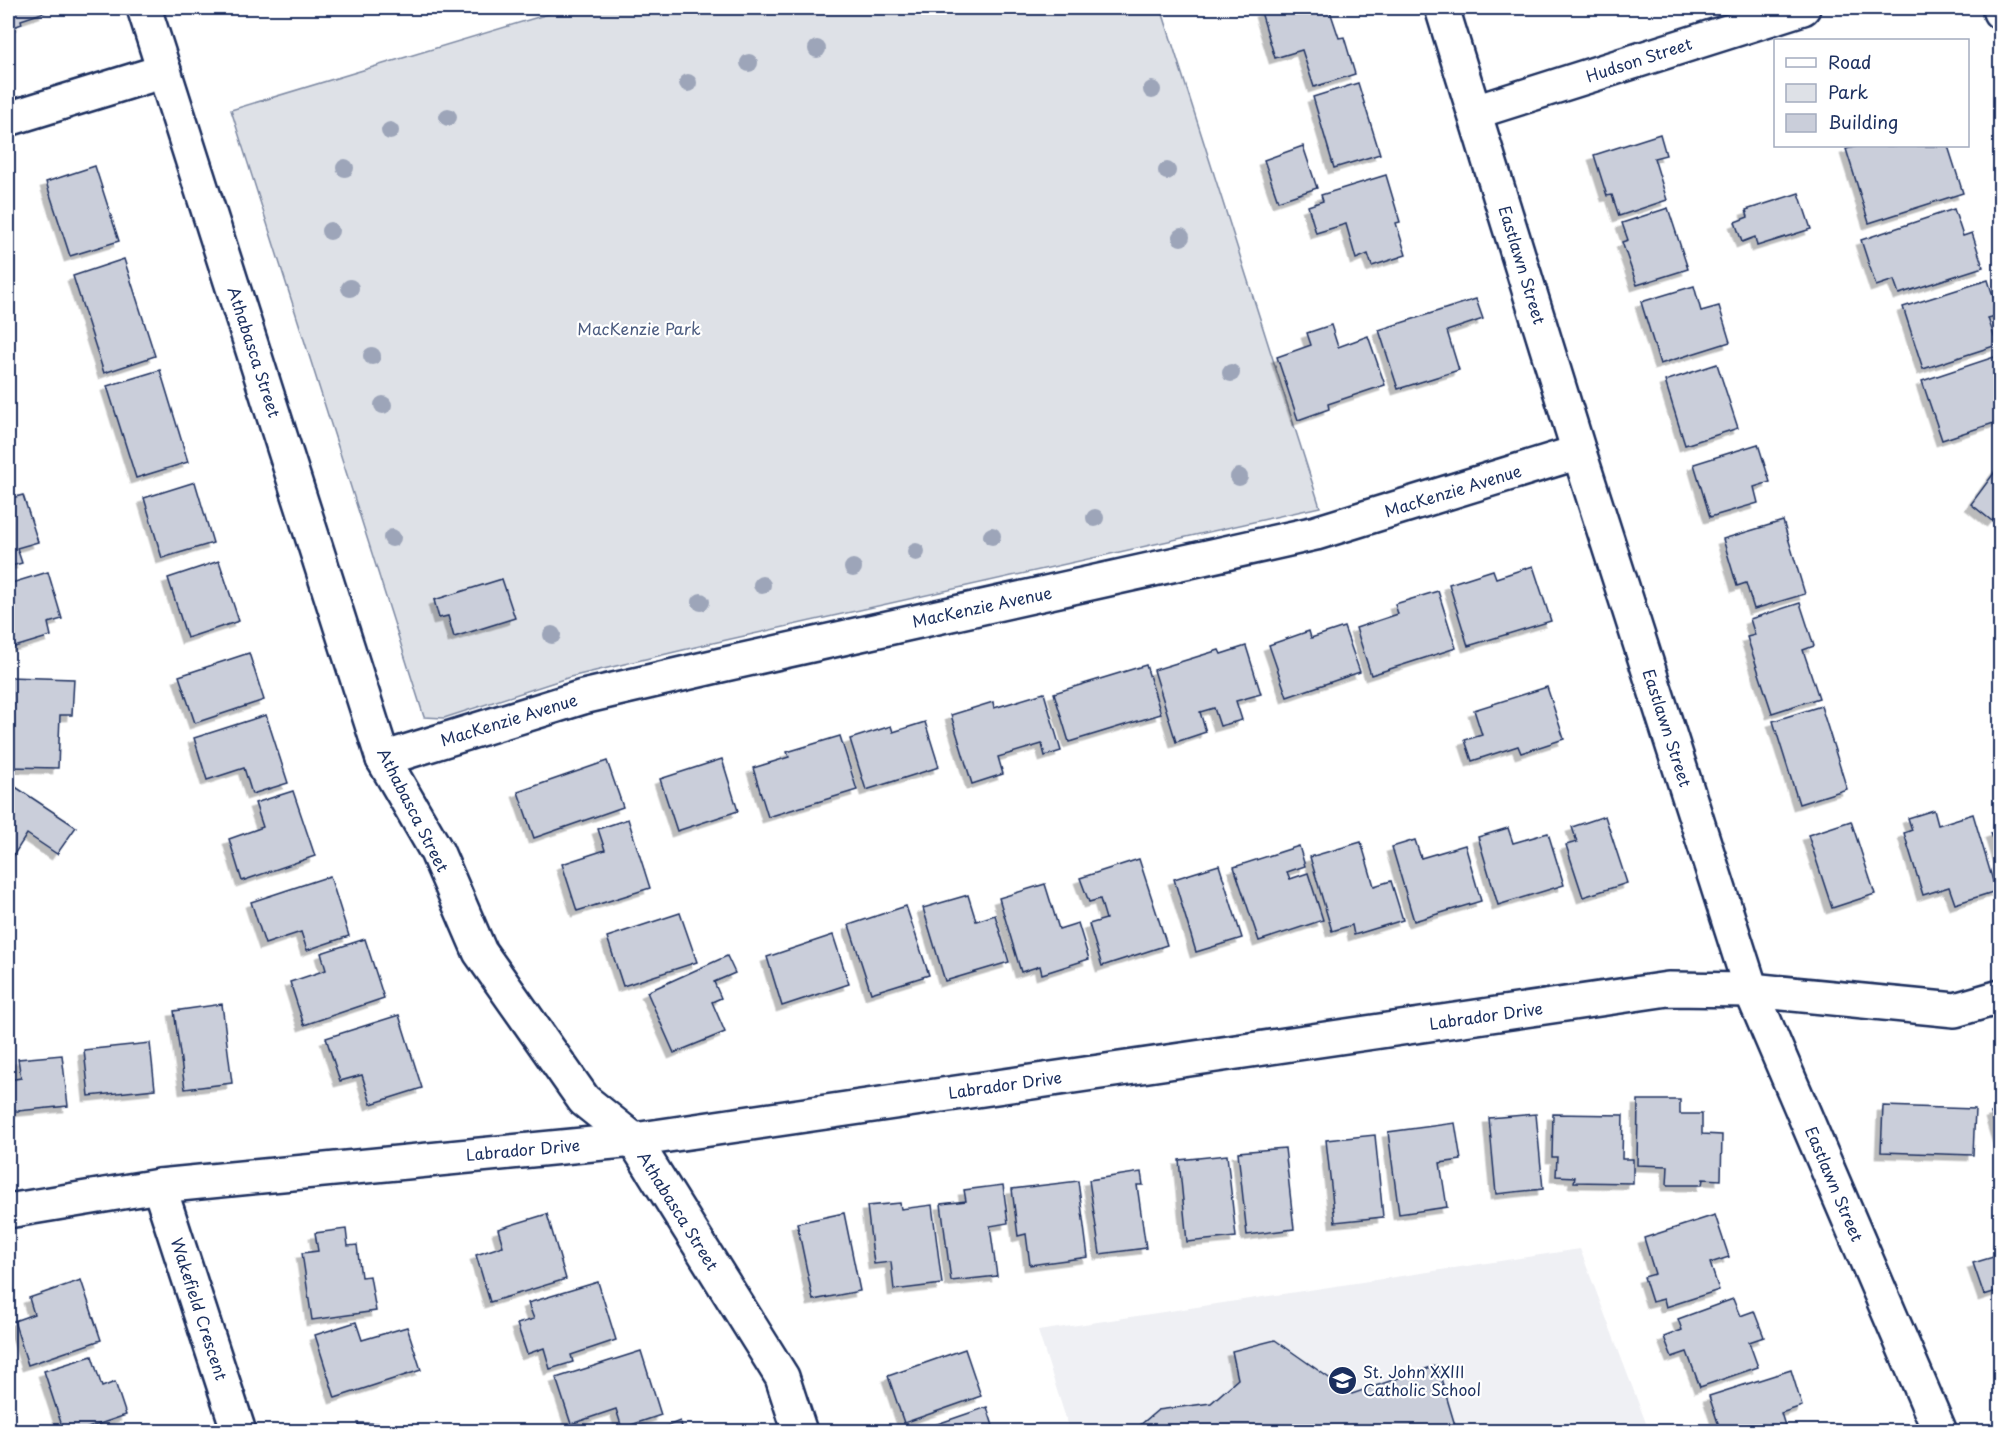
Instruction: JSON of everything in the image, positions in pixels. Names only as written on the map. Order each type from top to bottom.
[{"type":"street","name":"Athabasca Street","points":[[144,8],[383,759],[437,852],[480,952],[584,1100],[634,1140],[782,1377],[800,1431]]},
{"type":"street","name":"Eastlawn Street","points":[[1442,8],[1579,452],[1751,990],[1940,1431]]},
{"type":"street","name":"Hudson Street","points":[[1475,112],[1803,8]]},
{"type":"street","points":[[1999,8],[2001,12]]},
{"type":"street","points":[[8,119],[164,71]]},
{"type":"street","name":"MacKenzie Avenue","points":[[383,759],[594,694],[1316,533],[1579,452]]},
{"type":"street","name":"Labrador Drive","points":[[8,1211],[159,1186],[634,1140],[1668,989],[1751,990],[1955,1010],[2001,997]]},
{"type":"street","name":"Wakefield Crescent","points":[[159,1186],[239,1431]]},
{"type":"shaded area","name":"St. John XXIII Catholic School","points":[[1580,1249],[1649,1431],[1070,1431],[1038,1331]]},
{"type":"green space","name":"MacKenzie Park","points":[[568,8],[1161,8],[1320,507],[704,645],[570,677],[444,718],[424,717],[231,110]]},
{"type":"building","points":[[8,8],[44,8],[45,12],[21,20],[22,24],[8,29]]},
{"type":"building","points":[[1274,8],[1329,8],[1339,38],[1344,37],[1355,74],[1314,87],[1302,50],[1275,58],[1261,12]]},
{"type":"building","points":[[1358,83],[1380,154],[1334,168],[1313,97]]},
{"type":"building","points":[[1660,134],[1666,155],[1654,158],[1667,200],[1619,216],[1612,195],[1607,196],[1594,155]]},
{"type":"building","points":[[1303,146],[1317,188],[1278,201],[1264,160]]},
{"type":"building","points":[[1854,147],[1948,147],[1963,193],[1869,223],[1846,149]]},
{"type":"building","points":[[95,166],[119,241],[70,256],[46,182]]},
{"type":"building","points":[[1386,175],[1400,222],[1396,223],[1406,255],[1372,266],[1368,254],[1356,259],[1346,224],[1316,233],[1308,206],[1323,201],[1321,195]]},
{"type":"building","points":[[1799,193],[1811,229],[1757,246],[1755,237],[1742,242],[1735,222],[1748,217],[1746,210]]},
{"type":"building","points":[[1668,208],[1688,269],[1637,285],[1622,242],[1628,240],[1622,223]]},
{"type":"building","points":[[1954,209],[1963,236],[1972,233],[1983,267],[1899,294],[1894,280],[1876,286],[1861,240]]},
{"type":"building","points":[[124,259],[155,356],[104,373],[73,276]]},
{"type":"building","points":[[1988,280],[1999,315],[1988,318],[1997,345],[1923,369],[1903,307]]},
{"type":"building","points":[[1694,286],[1701,311],[1719,306],[1730,342],[1660,364],[1641,302]]},
{"type":"building","points":[[1476,299],[1483,319],[1447,331],[1459,370],[1398,389],[1379,330]]},
{"type":"building","points":[[1331,325],[1338,347],[1368,336],[1385,385],[1328,404],[1329,409],[1298,420],[1277,357],[1311,345],[1307,333]]},
{"type":"building","points":[[2000,355],[2000,421],[1942,440],[1922,381]]},
{"type":"building","points":[[1717,364],[1738,428],[1685,445],[1665,381]]},
{"type":"building","points":[[160,370],[188,462],[136,478],[107,386]]},
{"type":"building","points":[[1758,444],[1770,482],[1754,487],[1758,503],[1710,517],[1694,464]]},
{"type":"building","points":[[2000,465],[2000,511],[1992,521],[1971,504]]},
{"type":"building","points":[[195,482],[213,543],[162,558],[144,498]]},
{"type":"building","points":[[23,495],[38,542],[17,548],[22,563],[8,567],[8,499]]},
{"type":"building","points":[[1783,521],[1805,594],[1754,609],[1746,583],[1737,586],[1723,539]]},
{"type":"building","points":[[219,561],[239,621],[187,638],[168,578]]},
{"type":"building","points":[[1533,566],[1551,621],[1468,646],[1449,584],[1493,570],[1496,578]]},
{"type":"building","points":[[48,572],[62,619],[48,623],[51,636],[8,649],[8,584]]},
{"type":"building","points":[[502,579],[515,618],[454,637],[448,616],[439,618],[434,600]]},
{"type":"building","points":[[1438,591],[1456,648],[1371,675],[1356,628],[1398,614],[1395,604]]},
{"type":"building","points":[[1800,603],[1814,646],[1803,650],[1819,698],[1772,713],[1747,637],[1755,635],[1750,619]]},
{"type":"building","points":[[1344,627],[1360,672],[1287,697],[1269,645],[1309,631],[1311,638]]},
{"type":"building","points":[[1246,646],[1261,694],[1236,701],[1242,720],[1220,726],[1214,708],[1200,712],[1206,732],[1176,742],[1154,670],[1219,650],[1221,654]]},
{"type":"building","points":[[249,653],[264,700],[195,723],[179,676]]},
{"type":"building","points":[[1146,665],[1161,714],[1069,742],[1054,693]]},
{"type":"building","points":[[8,677],[74,679],[72,715],[60,715],[58,768],[8,767]]},
{"type":"building","points":[[1547,687],[1564,739],[1521,753],[1518,746],[1472,761],[1465,740],[1482,735],[1474,710]]},
{"type":"building","points":[[1044,693],[1061,751],[1045,756],[1042,744],[998,757],[1003,774],[972,784],[951,715],[993,702],[994,708]]},
{"type":"building","points":[[1821,706],[1847,789],[1799,804],[1773,721]]},
{"type":"building","points":[[266,715],[288,783],[252,794],[244,768],[207,780],[194,738]]},
{"type":"building","points":[[925,722],[939,767],[866,790],[850,739],[891,726],[893,732]]},
{"type":"building","points":[[840,736],[857,790],[768,817],[753,768],[789,757],[787,752]]},
{"type":"building","points":[[722,759],[738,811],[677,831],[660,779]]},
{"type":"building","points":[[607,761],[623,807],[534,838],[518,792]]},
{"type":"building","points":[[8,782],[76,827],[57,854],[27,834],[8,864]]},
{"type":"building","points":[[293,791],[315,856],[242,881],[229,839],[263,827],[255,803]]},
{"type":"building","points":[[1934,810],[1938,825],[1973,814],[1996,891],[1955,904],[1949,887],[1923,895],[1904,833],[1912,830],[1908,818]]},
{"type":"building","points":[[1605,816],[1627,883],[1583,897],[1566,845],[1577,842],[1572,827]]},
{"type":"building","points":[[628,819],[650,888],[577,911],[562,864],[605,850],[598,829]]},
{"type":"building","points":[[1851,821],[1875,894],[1832,908],[1808,835]]},
{"type":"building","points":[[1508,828],[1513,843],[1548,833],[1564,885],[1498,905],[1478,837]]},
{"type":"building","points":[[2000,830],[2000,862],[1991,833]]},
{"type":"building","points":[[1415,840],[1421,858],[1465,845],[1481,901],[1414,921],[1392,847]]},
{"type":"building","points":[[1361,842],[1374,886],[1391,881],[1403,920],[1354,935],[1352,925],[1332,931],[1310,857]]},
{"type":"building","points":[[1299,846],[1305,866],[1287,872],[1290,879],[1308,873],[1323,920],[1259,941],[1234,867]]},
{"type":"building","points":[[1139,859],[1167,945],[1102,966],[1089,924],[1106,919],[1100,899],[1089,902],[1080,878]]},
{"type":"building","points":[[1219,865],[1242,938],[1196,952],[1174,879]]},
{"type":"building","points":[[330,876],[349,936],[307,950],[301,932],[265,944],[251,902]]},
{"type":"building","points":[[1045,884],[1059,929],[1078,923],[1089,959],[1042,974],[1040,966],[1021,972],[999,898]]},
{"type":"building","points":[[968,895],[976,921],[995,915],[1009,962],[945,981],[923,908]]},
{"type":"building","points":[[906,906],[929,975],[871,993],[849,925]]},
{"type":"building","points":[[680,913],[697,962],[623,986],[607,937]]},
{"type":"building","points":[[833,935],[849,984],[782,1006],[767,957]]},
{"type":"building","points":[[365,939],[384,998],[304,1025],[290,982],[326,970],[321,953]]},
{"type":"building","points":[[727,956],[735,973],[714,982],[721,998],[712,1002],[725,1032],[674,1053],[647,992]]},
{"type":"building","points":[[222,1004],[232,1083],[185,1089],[174,1011]]},
{"type":"building","points":[[399,1015],[422,1088],[371,1104],[362,1075],[340,1081],[326,1038]]},
{"type":"building","points":[[150,1043],[155,1089],[89,1096],[84,1050]]},
{"type":"building","points":[[62,1055],[68,1106],[8,1112],[8,1080],[21,1078],[18,1059]]},
{"type":"building","points":[[1638,1100],[1680,1100],[1680,1114],[1702,1114],[1702,1134],[1722,1135],[1721,1180],[1703,1179],[1702,1185],[1667,1185],[1668,1166],[1637,1165]]},
{"type":"building","points":[[1883,1106],[1975,1109],[1973,1155],[1881,1152]]},
{"type":"building","points":[[2000,1110],[2000,1143],[1991,1113]]},
{"type":"building","points":[[1536,1114],[1543,1189],[1496,1194],[1489,1118]]},
{"type":"building","points":[[1553,1114],[1623,1115],[1622,1159],[1633,1159],[1633,1183],[1574,1182],[1575,1177],[1556,1176],[1557,1157],[1552,1157]]},
{"type":"building","points":[[1455,1123],[1461,1160],[1440,1163],[1447,1207],[1399,1214],[1388,1132]]},
{"type":"building","points":[[1375,1135],[1383,1217],[1335,1222],[1326,1140]]},
{"type":"building","points":[[1285,1148],[1294,1229],[1247,1235],[1238,1152]]},
{"type":"building","points":[[1227,1155],[1236,1237],[1187,1242],[1179,1160]]},
{"type":"building","points":[[1141,1172],[1143,1185],[1137,1185],[1146,1248],[1100,1254],[1089,1180]]},
{"type":"building","points":[[1078,1181],[1088,1257],[1030,1265],[1026,1234],[1018,1236],[1012,1189]]},
{"type":"building","points":[[1003,1185],[1008,1223],[990,1226],[997,1276],[951,1281],[941,1204],[966,1201],[964,1190]]},
{"type":"building","points":[[900,1203],[901,1209],[932,1205],[942,1284],[894,1290],[891,1262],[874,1264],[867,1206]]},
{"type":"building","points":[[844,1213],[860,1291],[813,1300],[797,1223]]},
{"type":"building","points":[[547,1214],[566,1279],[490,1302],[476,1255],[503,1246],[498,1229]]},
{"type":"building","points":[[1715,1215],[1729,1257],[1710,1263],[1719,1290],[1666,1307],[1664,1299],[1652,1302],[1644,1277],[1655,1274],[1644,1238]]},
{"type":"building","points":[[346,1229],[348,1246],[357,1245],[361,1277],[370,1276],[376,1311],[312,1320],[302,1253],[318,1251],[315,1233]]},
{"type":"building","points":[[2000,1255],[2000,1290],[1984,1295],[1973,1263]]},
{"type":"building","points":[[81,1280],[101,1340],[28,1365],[14,1321],[34,1314],[29,1298]]},
{"type":"building","points":[[598,1282],[616,1340],[571,1355],[573,1362],[550,1369],[544,1348],[527,1354],[517,1324],[534,1319],[528,1303]]},
{"type":"building","points":[[1733,1299],[1740,1316],[1754,1311],[1764,1337],[1749,1342],[1758,1367],[1700,1387],[1687,1352],[1672,1357],[1664,1337],[1682,1330],[1678,1319]]},
{"type":"building","points":[[356,1322],[362,1340],[407,1327],[421,1370],[335,1398],[315,1335]]},
{"type":"building","points":[[1275,1340],[1352,1394],[1437,1365],[1457,1432],[1132,1432],[1158,1410],[1211,1403],[1238,1379],[1232,1351]]},
{"type":"building","points":[[965,1349],[981,1396],[904,1423],[888,1376]]},
{"type":"building","points":[[641,1351],[661,1415],[622,1428],[616,1409],[571,1424],[556,1378]]},
{"type":"building","points":[[92,1356],[102,1387],[115,1382],[126,1415],[76,1432],[64,1432],[44,1371]]},
{"type":"building","points":[[1791,1370],[1802,1406],[1781,1413],[1787,1432],[1721,1432],[1709,1396]]},
{"type":"building","points":[[987,1407],[995,1432],[914,1432]]},
{"type":"building","points":[[680,1421],[684,1432],[652,1432]]},
{"type":"building","points":[[358,1423],[407,1424],[407,1432],[358,1432]]},
{"type":"place","name":"St. John XXIII Catholic School","points":[[1342,1381]]}]
